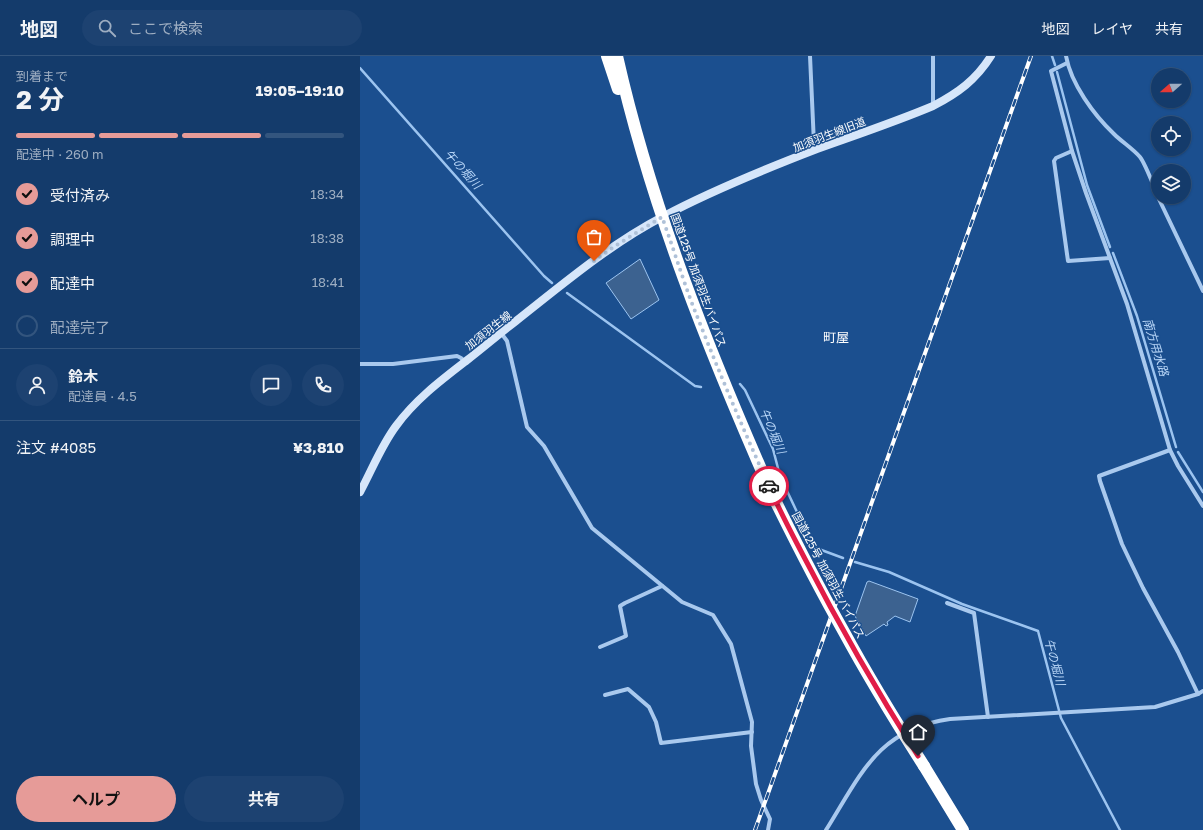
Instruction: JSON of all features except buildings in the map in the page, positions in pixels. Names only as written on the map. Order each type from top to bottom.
[{"type":"highway","name":"国道125号 加須羽生バイパス","points":[[610,57],[637,136],[662,217],[693,305],[711,352],[771,492],[844,633],[963,830]]},
{"type":"main road","name":"加須羽生線旧道","points":[[662,217],[746,177],[933,106],[959,91],[971,81],[991,56]]},
{"type":"main road","name":"加須羽生線","points":[[360,492],[388,438],[413,404],[565,283],[615,246],[662,217]]},
{"type":"street","points":[[810,56],[814,144],[816,150]]},
{"type":"street","points":[[932,56],[933,106]]},
{"type":"street","points":[[1066,56],[1067,63],[1075,82],[1091,109],[1113,134],[1141,158],[1151,180]]},
{"type":"street","points":[[1067,63],[1051,71],[1072,152],[1127,304],[1170,450],[1178,466],[1203,506]]},
{"type":"street","points":[[1072,152],[1054,160],[1068,260],[1110,258]]},
{"type":"street","points":[[1162,204],[1203,291]]},
{"type":"street","points":[[501,333],[507,341],[527,427],[544,446],[592,528],[682,602],[713,615],[731,644],[752,722],[751,746],[756,784],[761,800],[770,819],[768,830]]},
{"type":"street","points":[[360,364],[393,364],[457,356],[465,362]]},
{"type":"street","points":[[1170,450],[1099,476],[1122,544],[1198,694]]},
{"type":"street","points":[[600,647],[626,636],[620,606],[662,586]]},
{"type":"street","points":[[947,604],[974,613],[988,717]]},
{"type":"street","points":[[606,695],[628,689],[649,707],[656,722],[660,743],[752,732]]},
{"type":"street","points":[[826,830],[864,769],[879,751],[899,735],[915,727],[950,719],[1155,707],[1203,692]]},
{"type":"water","points":[[640,259],[659,300],[631,319],[606,283]]},
{"type":"water","points":[[869,581],[918,599],[910,622],[895,616],[887,622],[888,625],[886,626],[884,624],[866,636],[855,616],[867,582]]},
{"type":"waterway","name":"南方用水路","points":[[1052,56],[1055,65]]},
{"type":"waterway","name":"午の堀川","points":[[360,68],[544,276],[552,283]]},
{"type":"waterway","name":"南方用水路","points":[[1057,72],[1087,185],[1110,247]]},
{"type":"waterway","name":"南方用水路","points":[[1113,253],[1137,316],[1176,447]]},
{"type":"waterway","name":"午の堀川","points":[[567,293],[695,386],[701,387]]},
{"type":"waterway","name":"午の堀川","points":[[740,384],[745,390],[773,449],[780,476],[813,546],[843,558]]},
{"type":"waterway","name":"南方用水路","points":[[1178,452],[1203,492]]},
{"type":"waterway","name":"午の堀川","points":[[855,562],[889,572],[962,604],[1038,631],[1061,718],[1120,830]]},
{"type":"railway","points":[[755,830],[1031,56]]},
{"type":"way so far","points":[[594,261],[662,217],[711,352],[769,486]]},
{"type":"district","name":"町屋","points":[[836,337]]},
{"type":"route","points":[[769,486],[805,560],[844,633],[866,672],[918,756]]}]
